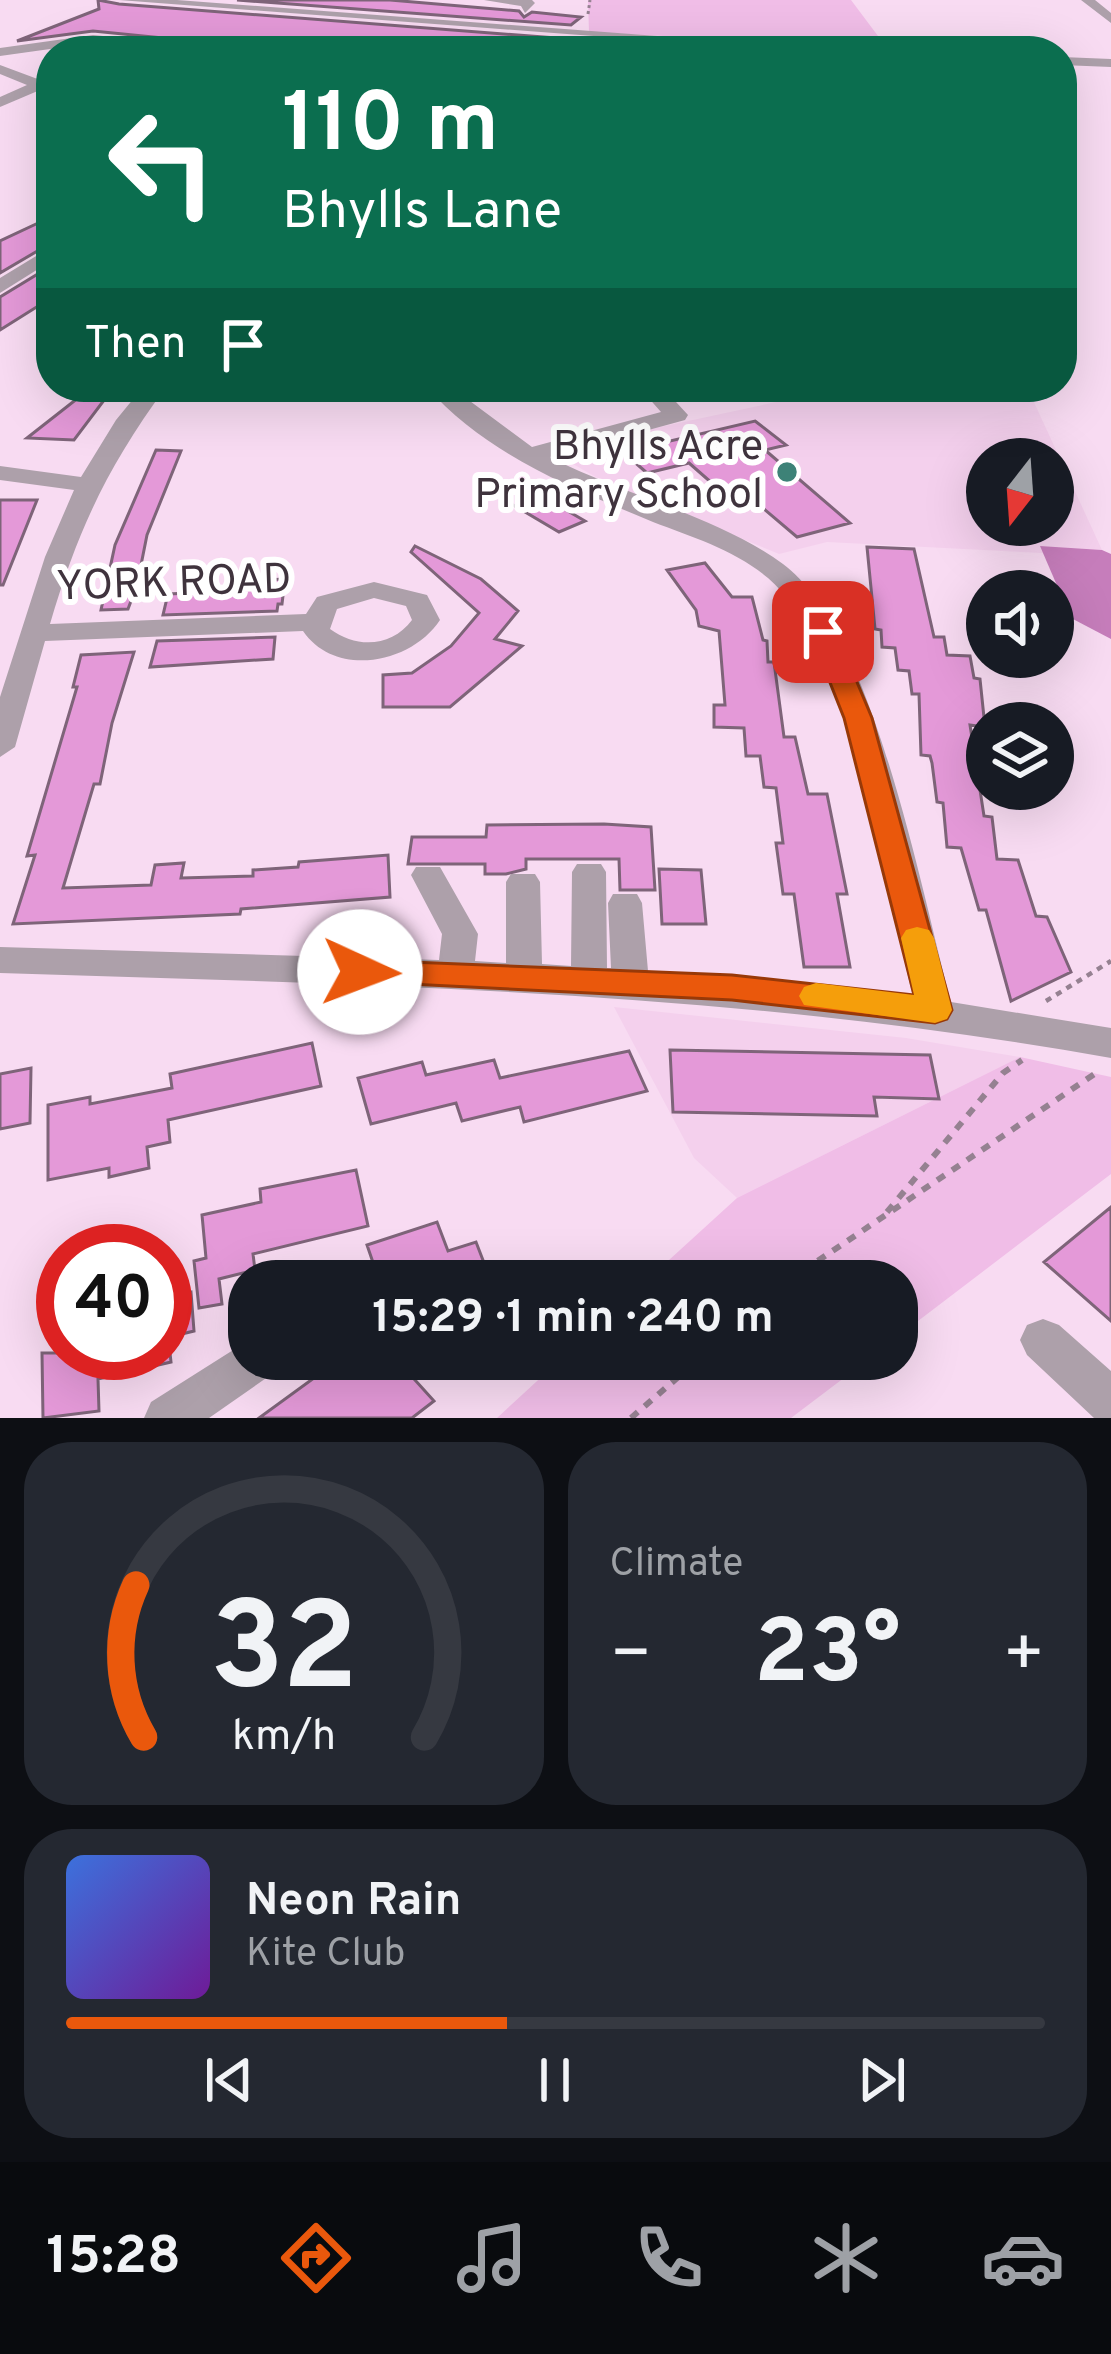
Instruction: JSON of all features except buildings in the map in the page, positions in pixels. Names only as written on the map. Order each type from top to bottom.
[{"type":"street","points":[[125,0],[363,14],[582,36]]},
{"type":"street","points":[[363,14],[385,0]]},
{"type":"street","points":[[490,0],[529,3],[525,9]]},
{"type":"street","points":[[1087,0],[1111,19]]},
{"type":"street","points":[[0,52],[36,47]]},
{"type":"street","points":[[1077,62],[1111,63]]},
{"type":"street","points":[[0,69],[36,83]]},
{"type":"street","points":[[0,103],[36,90]]},
{"type":"street","points":[[0,287],[36,264]]},
{"type":"street","points":[[0,747],[88,485],[141,402]]},
{"type":"street","points":[[456,402],[497,436],[583,484],[740,548],[776,571],[808,603],[838,660],[858,718],[935,1010]]},
{"type":"street","points":[[530,456],[603,432],[677,416],[664,402]]},
{"type":"street","points":[[0,472],[88,485]]},
{"type":"street","name":"YORK ROAD","points":[[36,633],[315,622]]},
{"type":"street","points":[[589,980],[590,872]]},
{"type":"street","points":[[428,875],[460,934],[455,976]]},
{"type":"street","points":[[523,882],[524,977]]},
{"type":"street","points":[[625,903],[630,982]]},
{"type":"street","points":[[0,960],[732,988],[935,1010],[1111,1043]]},
{"type":"street","points":[[1043,1340],[1111,1402]]},
{"type":"street","points":[[168,1418],[228,1378]]},
{"type":"path","points":[[1010,1023],[1109,965]]},
{"type":"path","points":[[819,1260],[1111,1063]]},
{"type":"path","points":[[883,1216],[1003,1073]]},
{"type":"path","points":[[631,1418],[675,1380]]},
{"type":"shaded area","points":[[588,0],[851,0],[878,36],[664,36],[589,32]]},
{"type":"shaded area","name":"Bhylls Acre Primary School","points":[[776,402],[1034,402],[1050,438],[966,438],[966,546],[1041,546],[1043,553],[827,542],[779,554],[608,484],[559,456],[567,447]]},
{"type":"shaded area","name":"Bhylls Acre Primary School","points":[[1074,489],[1102,550],[1041,546],[1074,546]]},
{"type":"shaded area","points":[[1040,546],[1111,554],[1111,639],[1074,620],[1074,570],[1050,570]]},
{"type":"shaded area","points":[[614,1007],[906,1038],[1020,1057],[737,1198],[694,1158]]},
{"type":"shaded area","points":[[1020,1057],[1111,1077],[1111,1174],[918,1321],[918,1260],[669,1260],[737,1198]]},
{"type":"shaded area","points":[[538,1380],[841,1380],[791,1418],[497,1418]]},
{"type":"slow traffic","points":[[816,996],[935,1010],[917,938]]},
{"type":"place","name":"Bhylls Acre Primary School","points":[[787,472]]},
{"type":"route","points":[[360,972],[732,988],[935,1010],[858,718],[823,632]]}]
